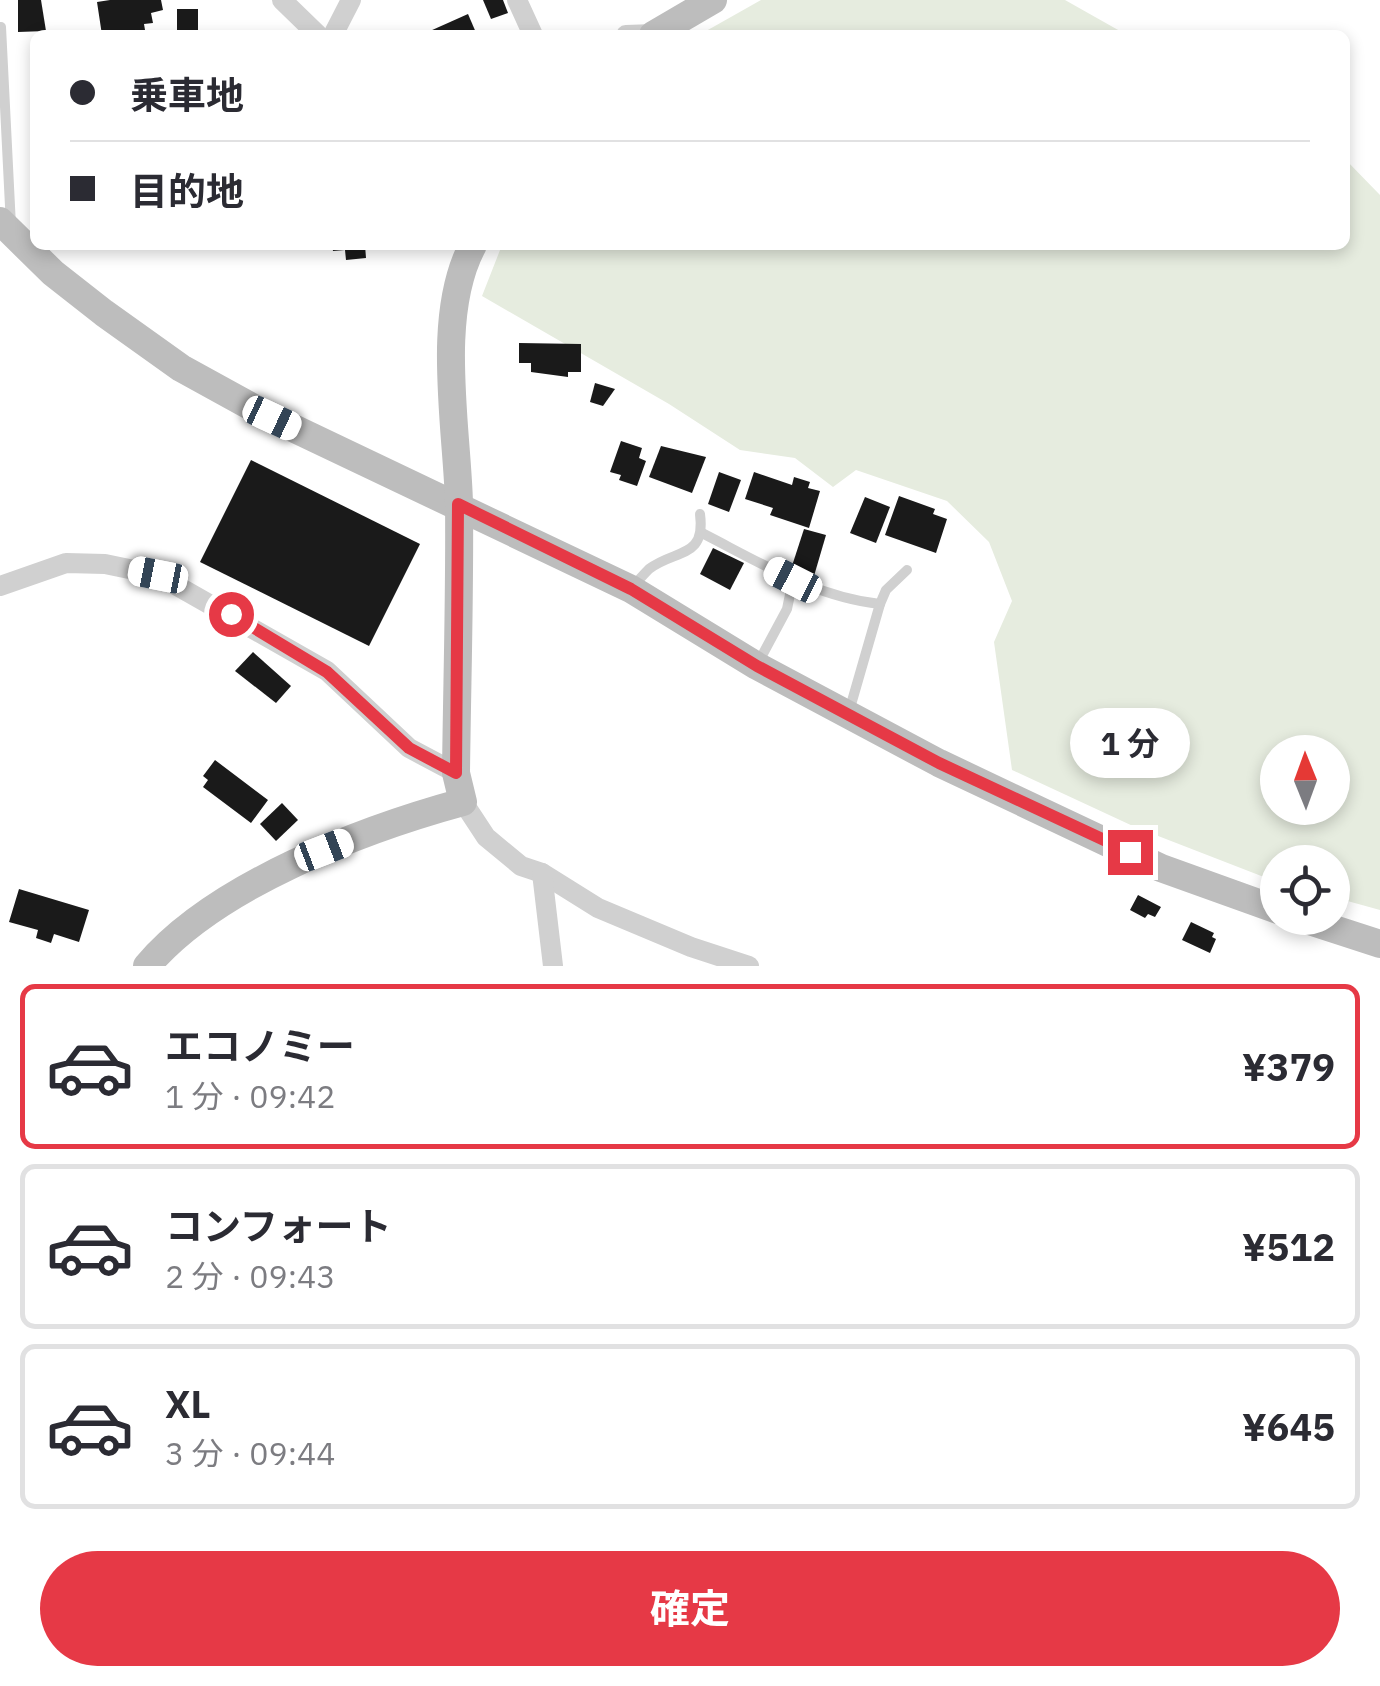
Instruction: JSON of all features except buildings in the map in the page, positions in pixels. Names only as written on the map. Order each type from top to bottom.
[{"type":"street","points":[[282,0],[313,30]]},
{"type":"street","points":[[336,30],[351,0]]},
{"type":"street","points":[[517,0],[531,30]]},
{"type":"street","points":[[662,30],[713,0]]},
{"type":"street","points":[[6,227],[53,273],[181,368],[272,418],[631,589],[848,716],[1161,868],[1260,904]]},
{"type":"street","points":[[471,250],[456,298],[452,348],[458,504],[456,773],[464,802],[486,837],[521,866],[542,872],[598,908],[749,966]]},
{"type":"street","points":[[0,586],[66,564],[105,564],[158,575],[327,672],[409,748],[456,773]]},
{"type":"street","points":[[147,966],[188,927],[276,874],[324,850],[464,802]]},
{"type":"street","points":[[542,872],[553,966]]},
{"type":"street","points":[[1350,934],[1380,944]]},
{"type":"lane","points":[[0,27],[6,227]]},
{"type":"lane","points":[[631,589],[652,567],[676,558],[696,544],[702,533],[700,514]]},
{"type":"lane","points":[[702,533],[793,580],[853,601],[880,604]]},
{"type":"lane","points":[[848,716],[880,604],[886,590],[907,570]]},
{"type":"lane","points":[[757,666],[787,610],[793,580]]},
{"type":"shaded area","points":[[761,0],[1065,0],[1118,30],[708,30]]},
{"type":"shaded area","points":[[1350,164],[1380,195],[1380,910],[1350,902],[1350,845],[1260,845],[1260,876],[1135,827],[1012,770],[994,642],[1012,601],[989,542],[947,501],[856,470],[833,487],[795,458],[740,450],[669,404],[482,296],[500,250],[1350,250]]},
{"type":"route","points":[[231,614],[327,672],[409,748],[456,773],[458,504],[631,589],[757,666],[939,763],[1130,852]]}]
